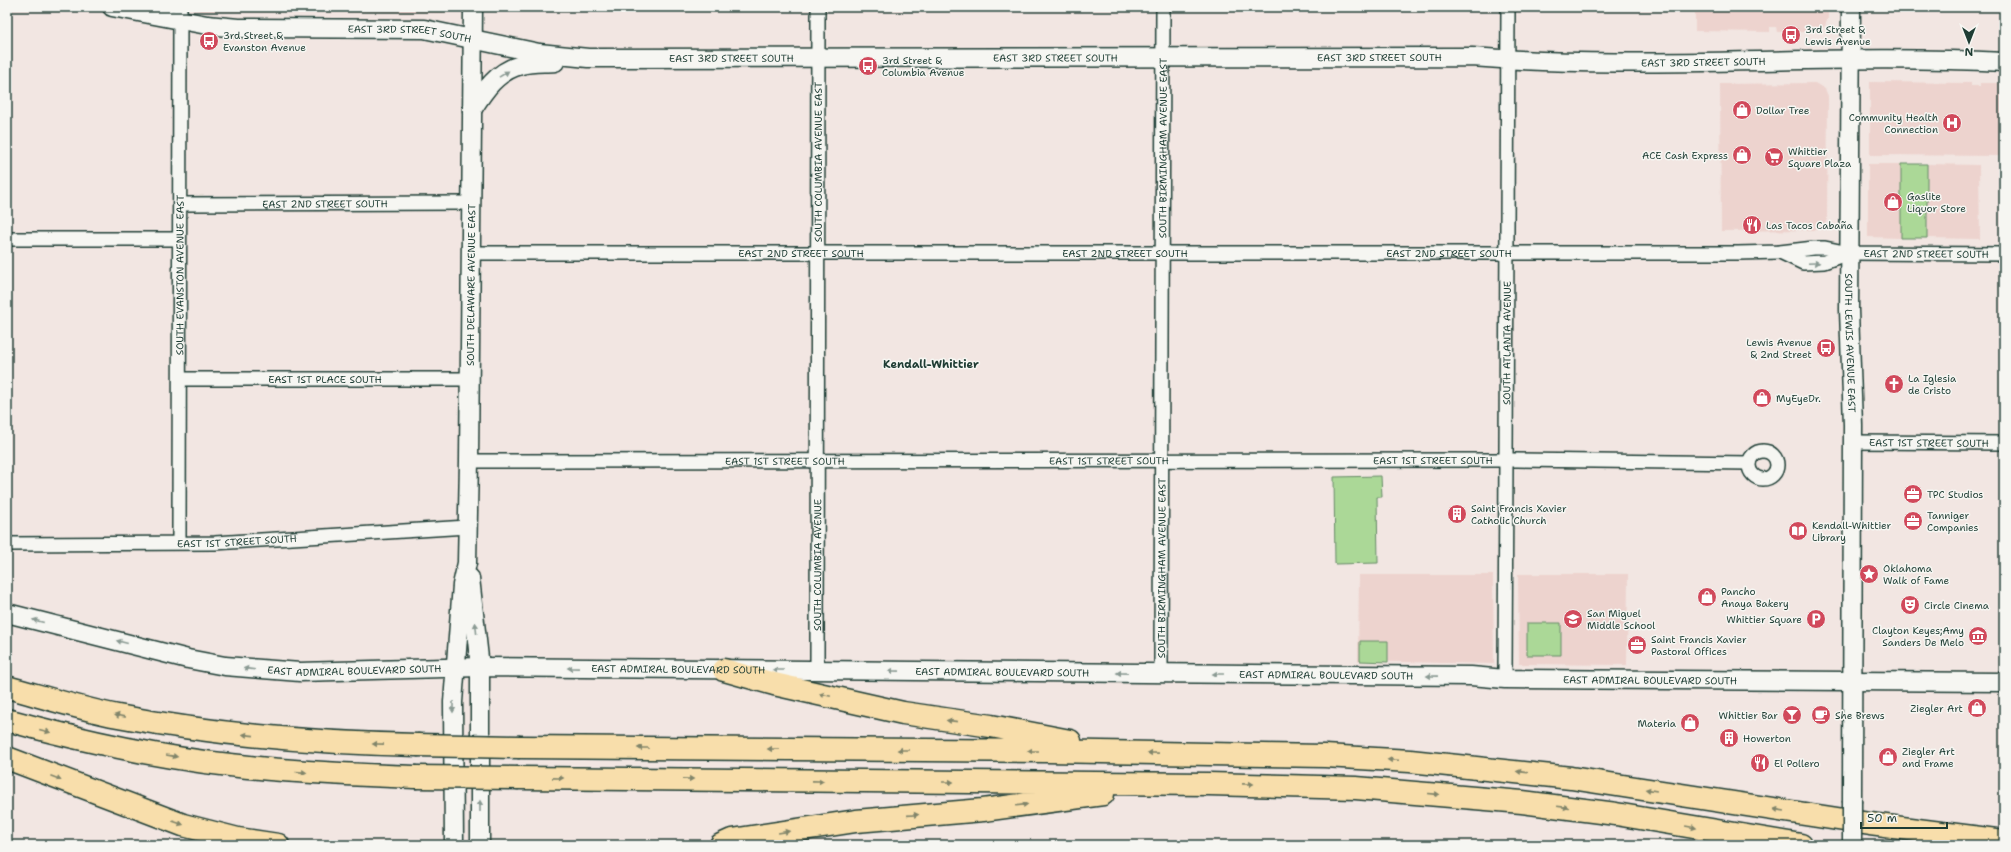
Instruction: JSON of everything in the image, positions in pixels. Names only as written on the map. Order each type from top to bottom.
[{"type":"highway","points":[[724,670],[774,684],[903,713],[991,726],[1128,753]]},
{"type":"highway","points":[[7,687],[117,716],[200,730],[288,740],[520,747],[1325,756],[1475,767],[1605,783],[1870,824],[2004,841]]},
{"type":"highway","points":[[7,720],[50,732],[143,751],[229,765],[318,773],[415,777],[1187,783],[1356,788],[1514,802],[1616,814],[1801,845]]},
{"type":"highway","points":[[7,758],[183,825],[238,839],[278,845]]},
{"type":"highway","points":[[721,845],[732,840],[856,821],[983,810],[1187,783]]},
{"type":"street","name":"EAST 3RD STREET SOUTH","points":[[112,7],[180,14],[238,28],[417,28],[472,38],[539,53],[588,58],[819,59],[1472,57],[1541,62],[1850,59],[2004,62]]},
{"type":"street","name":"SOUTH DELAWARE AVENUE EAST","points":[[454,845],[453,702],[462,585],[467,563],[470,461],[473,7]]},
{"type":"street","name":"SOUTH COLUMBIA AVENUE EAST","points":[[818,7],[818,460]]},
{"type":"street","name":"SOUTH BIRMINGHAM AVENUE EAST","points":[[1161,673],[1163,7]]},
{"type":"street","name":"SOUTH ATLANTA AVENUE","points":[[1505,679],[1508,7]]},
{"type":"street","name":"SOUTH LEWIS AVENUE EAST","points":[[1851,7],[1849,346],[1853,442],[1852,845]]},
{"type":"street","name":"SOUTH EVANSTON AVENUE EAST","points":[[179,542],[180,14]]},
{"type":"street","points":[[472,110],[488,85],[504,73],[521,65],[588,58]]},
{"type":"street","name":"EAST 2ND STREET SOUTH","points":[[180,204],[471,203]]},
{"type":"street","points":[[7,239],[179,239]]},
{"type":"street","name":"EAST 2ND STREET SOUTH","points":[[471,253],[1780,252],[1803,263],[1824,262],[1849,253],[2004,254]]},
{"type":"street","name":"EAST 1ST PLACE SOUTH","points":[[180,380],[471,380]]},
{"type":"street","name":"EAST 1ST STREET SOUTH","points":[[1853,442],[2004,443]]},
{"type":"street","name":"SOUTH COLUMBIA AVENUE","points":[[817,670],[818,460]]},
{"type":"street","name":"EAST 1ST STREET SOUTH","points":[[470,461],[1506,460],[1749,463]]},
{"type":"street","name":"EAST 1ST STREET SOUTH","points":[[7,544],[252,541],[467,527]]},
{"type":"street","name":"SOUTH DELAWARE AVENUE EAST","points":[[467,563],[472,584],[480,667],[480,845]]},
{"type":"street","name":"EAST ADMIRAL BOULEVARD SOUTH","points":[[7,614],[188,659],[264,671],[308,672],[480,667],[1471,676],[1505,679],[2004,682]]},
{"type":"shaded area","points":[[184,7],[449,7],[444,13],[201,11]]},
{"type":"shaded area","points":[[1695,7],[1828,7],[1828,18],[1825,26],[1812,32],[1777,32],[1776,27],[1770,27],[1770,32],[1695,31]]},
{"type":"shaded area","points":[[1870,82],[1971,83],[1971,86],[1980,86],[1980,83],[2004,83],[2004,156],[1870,155]]},
{"type":"shaded area","name":"Whittier Square Plaza","points":[[1815,83],[1825,89],[1828,96],[1827,219],[1825,224],[1814,230],[1721,231],[1720,84]]},
{"type":"shaded area","points":[[1868,164],[1901,164],[1901,238],[1868,237]]},
{"type":"shaded area","points":[[1927,164],[1979,165],[1980,239],[1927,238]]},
{"type":"shaded area","name":"San Miguel Middle School","points":[[1518,574],[1628,574],[1627,665],[1519,664]]},
{"type":"shaded area","points":[[1359,575],[1493,575],[1494,664],[1358,661]]},
{"type":"green space","points":[[1901,164],[1927,164],[1927,238],[1901,238]]},
{"type":"green space","points":[[1381,476],[1382,497],[1377,497],[1378,563],[1335,564],[1334,477]]},
{"type":"green space","points":[[1527,623],[1561,623],[1561,655],[1527,655]]},
{"type":"green space","points":[[1360,641],[1388,641],[1388,662],[1360,661]]},
{"type":"place","name":"3rd Street & Lewis Avenue","points":[[1791,35]]},
{"type":"place","name":"3rd Street & Evanston Avenue","points":[[209,41]]},
{"type":"place","name":"3rd Street & Columbia Avenue","points":[[868,66]]},
{"type":"place","name":"Dollar Tree","points":[[1742,110]]},
{"type":"place","name":"Community Health Connection","points":[[1952,123]]},
{"type":"place","name":"ACE Cash Express","points":[[1742,155]]},
{"type":"place","name":"Whittier Square Plaza","points":[[1774,157]]},
{"type":"place","name":"Gaslite Liquor Store","points":[[1893,202]]},
{"type":"place","name":"Las Tacos Cabaña","points":[[1752,225]]},
{"type":"place","name":"Lewis Avenue & 2nd Street","points":[[1826,348]]},
{"type":"place","name":"La Iglesia de Cristo","points":[[1894,384]]},
{"type":"place","name":"MyEyeDr.","points":[[1762,398]]},
{"type":"place","name":"TPC Studios","points":[[1913,494]]},
{"type":"place","name":"Saint Francis Xavier Catholic Church","points":[[1457,514]]},
{"type":"place","name":"Tanniger Companies","points":[[1913,521]]},
{"type":"place","name":"Kendall-Whittier Library","points":[[1798,531]]},
{"type":"place","name":"Oklahoma Walk of Fame","points":[[1869,574]]},
{"type":"place","name":"Pancho Anaya Bakery","points":[[1707,597]]},
{"type":"place","name":"Circle Cinema","points":[[1910,605]]},
{"type":"place","name":"San Miguel Middle School","points":[[1573,619]]},
{"type":"place","name":"Whittier Square","points":[[1816,619]]},
{"type":"place","name":"Clayton Keyes;Amy Sanders De Melo","points":[[1978,636]]},
{"type":"place","name":"Saint Francis Xavier Pastoral Offices","points":[[1637,645]]},
{"type":"place","name":"Ziegler Art","points":[[1977,708]]},
{"type":"place","name":"Whittier Bar","points":[[1792,715]]},
{"type":"place","name":"She Brews","points":[[1821,715]]},
{"type":"place","name":"Materia","points":[[1690,723]]},
{"type":"place","name":"Howerton","points":[[1729,738]]},
{"type":"place","name":"Ziegler Art and Frame","points":[[1888,757]]},
{"type":"place","name":"El Pollero","points":[[1760,763]]},
{"type":"district","name":"Kendall-Whittier","points":[[931,364]]}]
